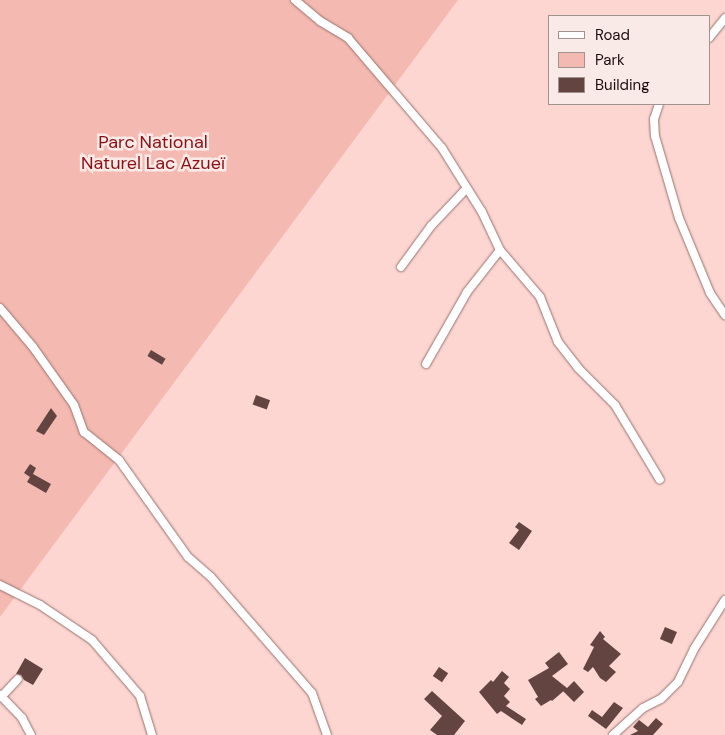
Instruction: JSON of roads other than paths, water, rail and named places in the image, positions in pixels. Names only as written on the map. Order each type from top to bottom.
[{"type":"street","points":[[295,0],[320,21],[348,38],[442,148],[482,212],[500,250],[540,297],[558,342],[578,368],[615,405],[660,480]]},
{"type":"street","points":[[710,37],[725,18]]},
{"type":"street","points":[[659,105],[654,120],[655,136],[678,218],[710,293],[725,316]]},
{"type":"street","points":[[401,268],[432,226],[468,188]]},
{"type":"street","points":[[426,364],[467,292],[500,250]]},
{"type":"street","points":[[0,308],[43,361],[74,405],[84,432],[119,460],[188,557],[210,578],[312,693],[327,735]]},
{"type":"street","points":[[0,585],[40,605],[92,640],[140,696],[152,735]]},
{"type":"street","points":[[613,735],[643,708],[661,699],[678,682],[694,649],[725,600]]},
{"type":"street","points":[[18,679],[1,695],[22,718],[31,735]]},
{"type":"park label","name":"Parc National Naturel Lac Azueï","points":[[153,153]]}]
